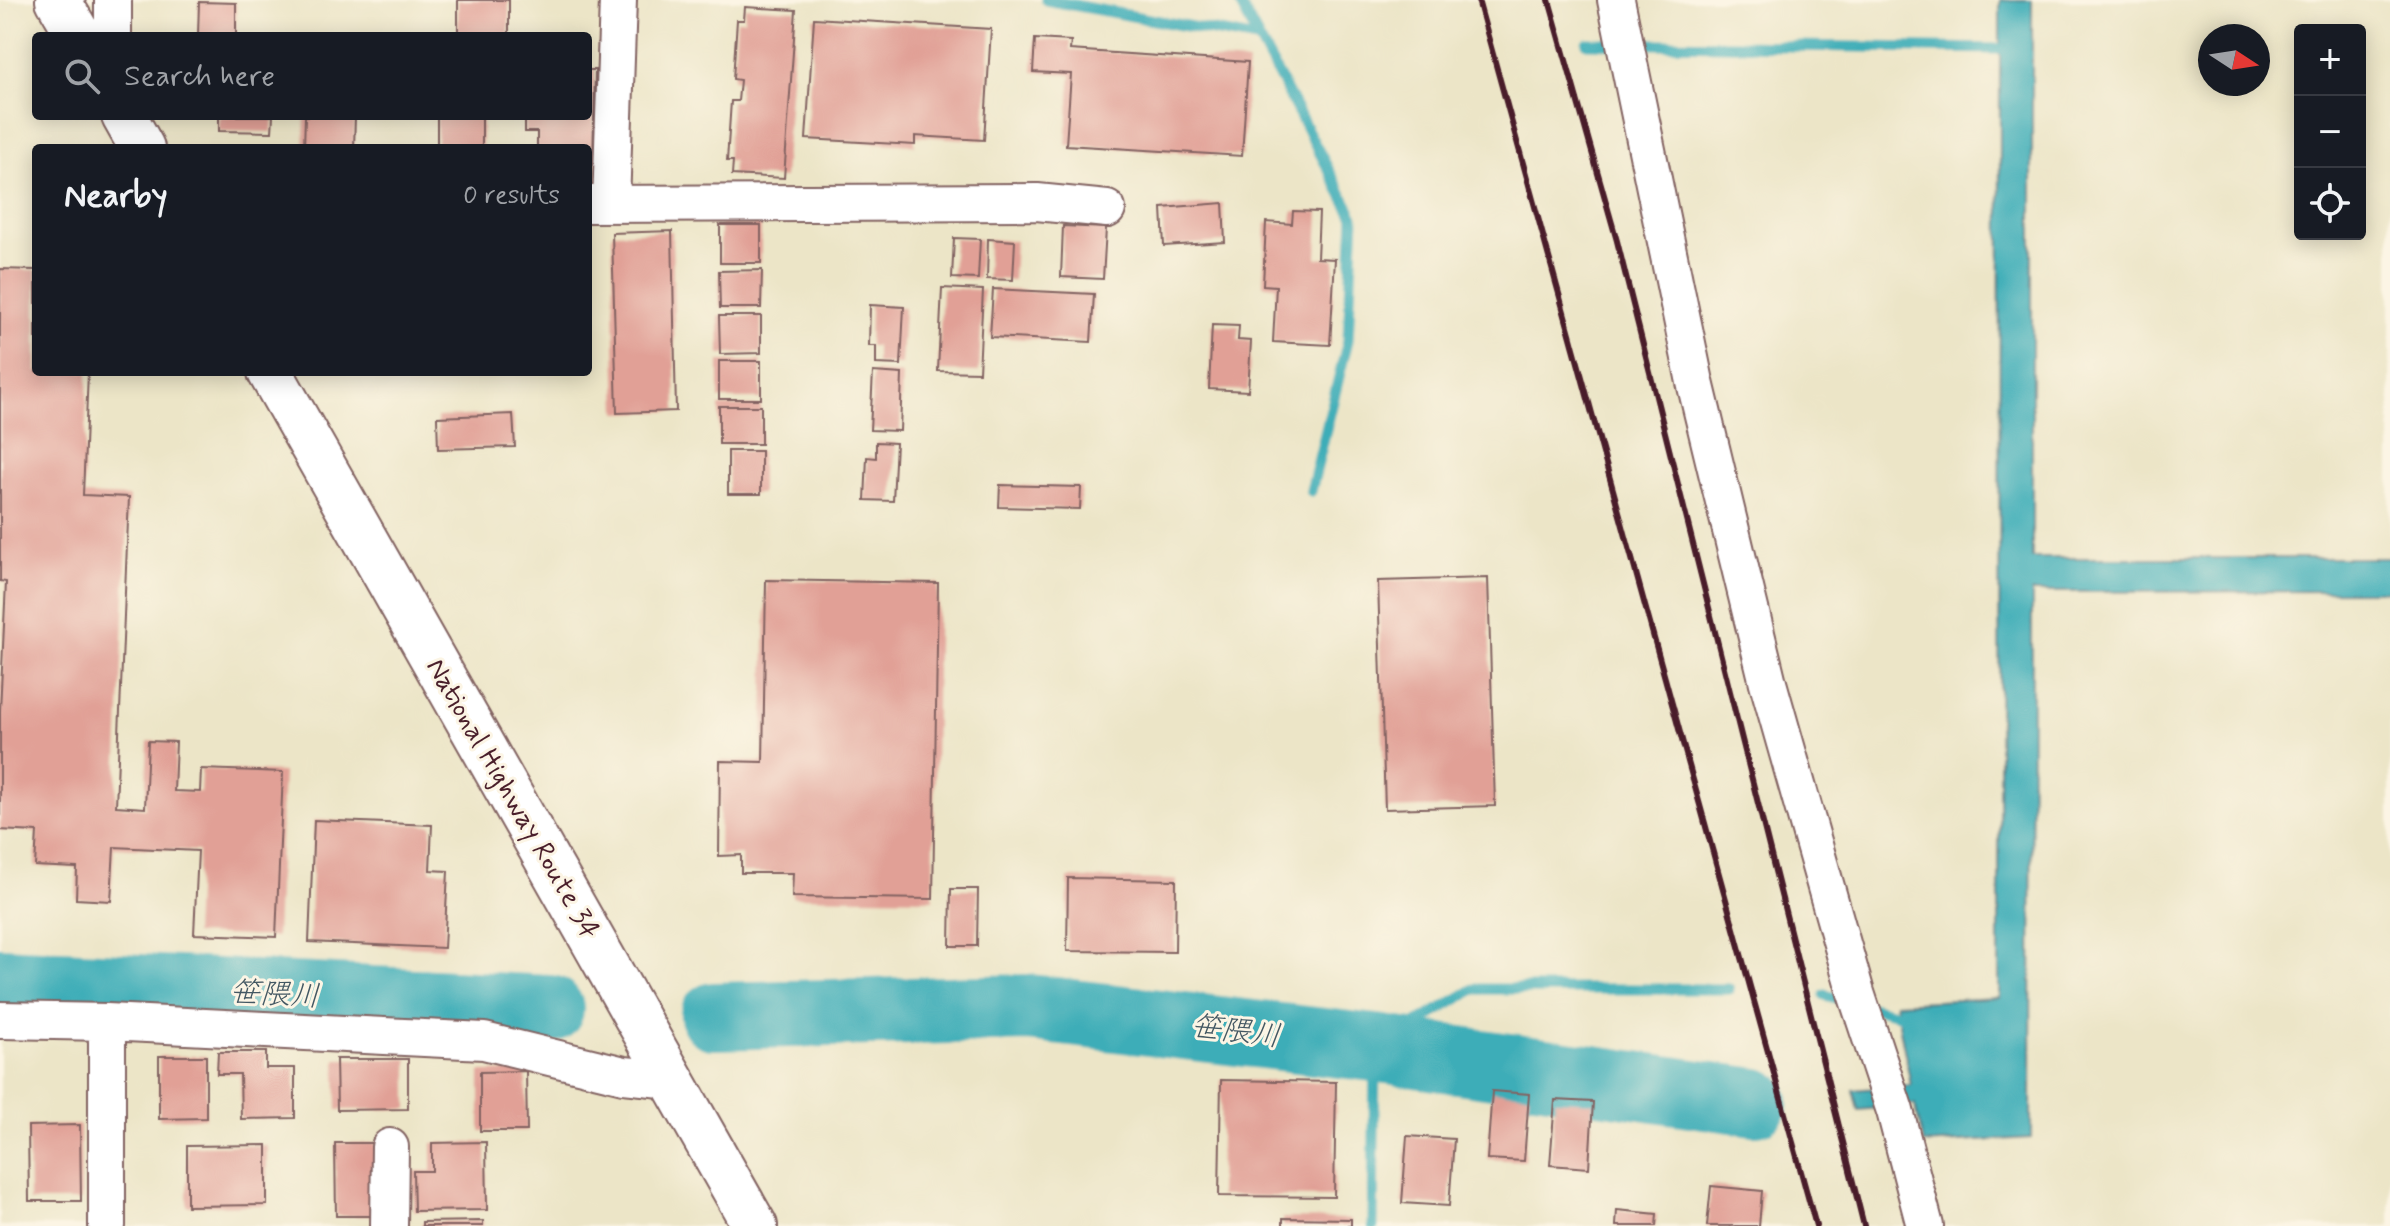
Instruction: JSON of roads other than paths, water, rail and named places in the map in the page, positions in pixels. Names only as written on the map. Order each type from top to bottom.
[{"type":"highway","points":[[58,0],[77,32]]},
{"type":"highway","points":[[126,120],[140,144]]},
{"type":"highway","name":"National Highway Route 34","points":[[272,376],[755,1226]]},
{"type":"street","points":[[113,0],[113,32]]},
{"type":"street","points":[[618,0],[600,204],[1037,202],[1107,209]]},
{"type":"street","points":[[1622,30],[1695,382],[1768,683],[1859,1005],[1890,1096],[1925,1226]]},
{"type":"street","points":[[0,1020],[107,1022],[484,1041],[624,1075],[672,1080]]},
{"type":"street","points":[[107,1022],[107,1226]]},
{"type":"street","points":[[389,1226],[390,1147]]},
{"type":"water","points":[[2000,0],[2032,0],[2032,558],[2390,558],[2390,591],[2032,592],[2031,1138],[1924,1144],[1915,1105],[1858,1110],[1853,1090],[1911,1085],[1895,1003],[1999,998]]},
{"type":"waterway","points":[[1046,0],[1257,39]]},
{"type":"waterway","points":[[1238,0],[1354,217],[1348,340],[1311,491]]},
{"type":"waterway","points":[[1587,43],[2000,49]]},
{"type":"waterway","name":"笹隈川","points":[[0,981],[550,1009]]},
{"type":"waterway","points":[[1373,1226],[1375,1048],[1474,989],[1729,989]]},
{"type":"waterway","points":[[1825,995],[1851,1002]]},
{"type":"waterway","points":[[1867,1006],[1898,1014]]},
{"type":"waterway","name":"笹隈川","points":[[714,1016],[1029,1008],[1375,1048],[1755,1102]]},
{"type":"railway","points":[[1478,0],[1816,1226]]},
{"type":"railway","points":[[1549,0],[1617,241],[1864,1226]]}]
